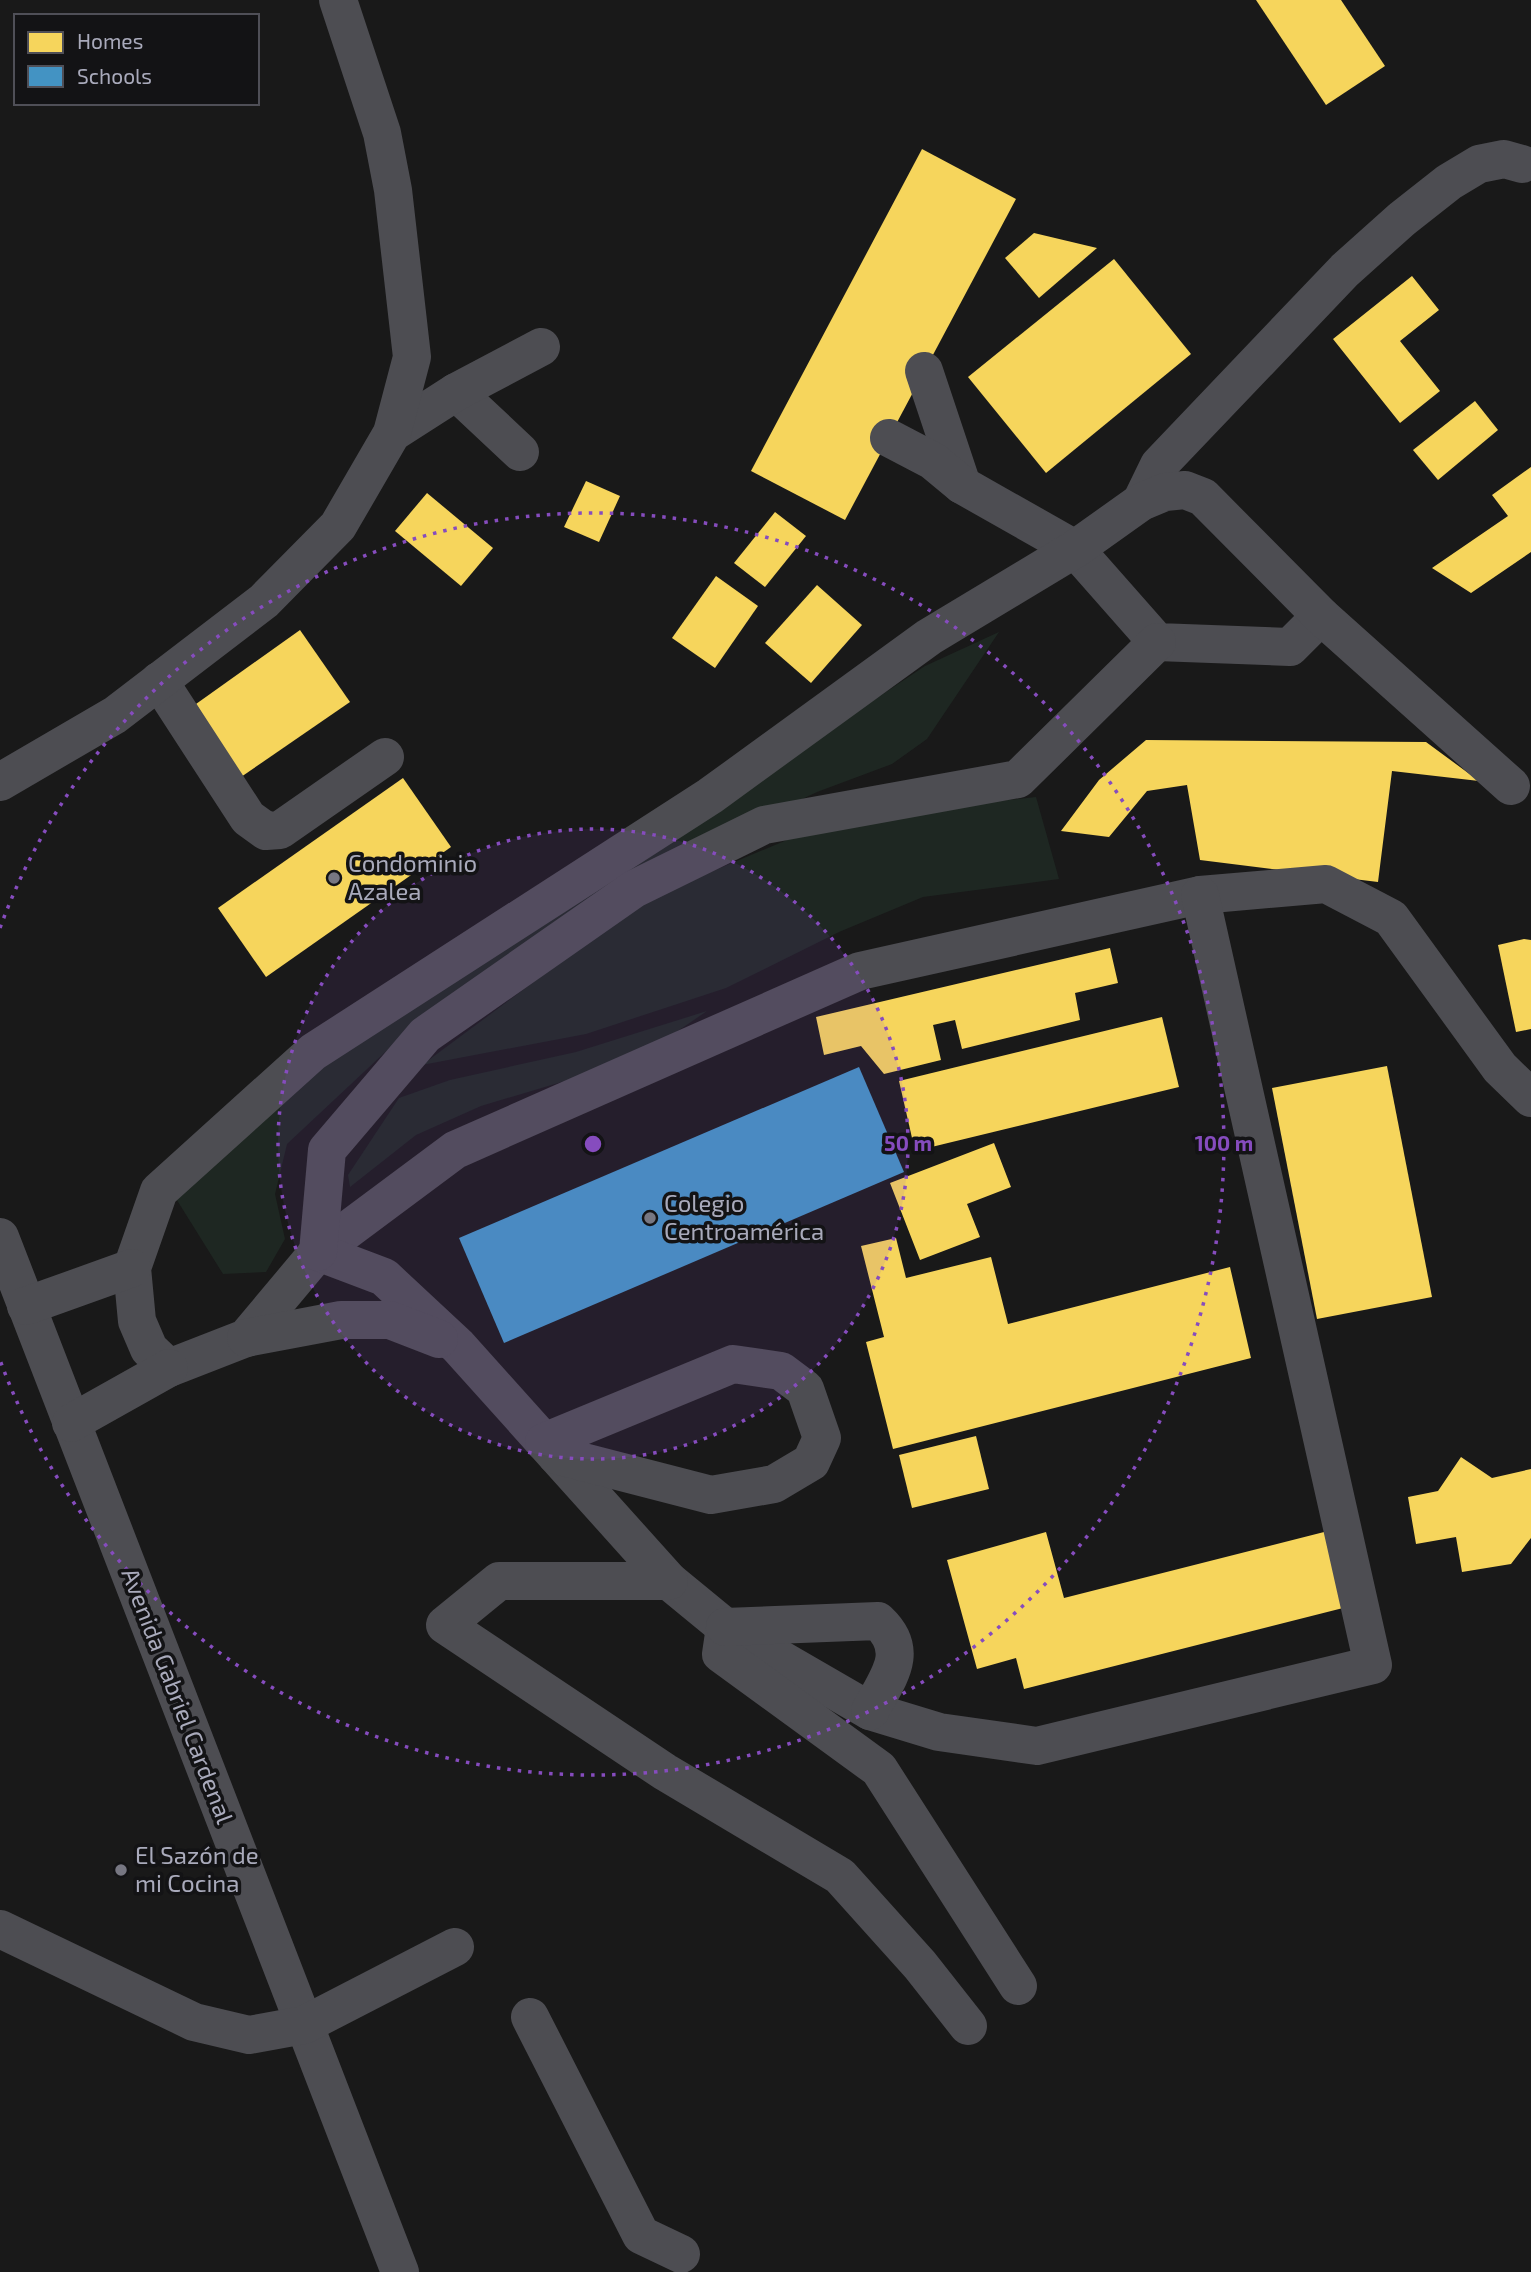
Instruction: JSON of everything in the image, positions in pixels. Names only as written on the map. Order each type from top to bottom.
[{"type":"street","points":[[0,782],[115,715],[264,600],[338,526],[392,433],[412,357],[393,190],[382,133],[338,0]]},
{"type":"street","points":[[1141,502],[1159,465],[1345,270],[1402,219],[1449,182],[1479,164],[1504,159],[1521,164]]},
{"type":"street","points":[[392,433],[456,392],[541,347]]},
{"type":"street","points":[[924,371],[962,485]]},
{"type":"street","points":[[456,392],[520,452]]},
{"type":"street","points":[[889,438],[933,461],[962,485],[1075,549],[1157,642],[1290,647],[1321,616]]},
{"type":"street","points":[[169,1368],[149,1349],[137,1321],[132,1268],[159,1191],[313,1052],[710,796],[929,637],[1075,549],[1141,502],[1165,492],[1185,491],[1203,497],[1321,616],[1511,786]]},
{"type":"street","points":[[318,1252],[327,1150],[425,1035],[634,888],[764,825],[1018,779],[1157,642]]},
{"type":"street","points":[[159,681],[248,818],[266,831],[280,830],[385,757]]},
{"type":"street","points":[[246,1338],[318,1252],[455,1150],[860,971],[1200,895],[1326,884],[1391,918],[1500,1068],[1531,1098]]},
{"type":"street","points":[[318,1252],[384,1277],[458,1346],[669,1581],[726,1627],[870,1711],[939,1732],[1037,1746],[1373,1665],[1200,895]]},
{"type":"street","name":"Avenida Gabriel Cardenal","points":[[0,1237],[400,2272]]},
{"type":"street","points":[[26,1306],[132,1268]]},
{"type":"street","points":[[71,1423],[169,1368],[246,1338],[341,1320],[390,1320],[458,1346]]},
{"type":"street","points":[[733,1364],[781,1371],[805,1389],[822,1438],[811,1462],[774,1484],[711,1495],[550,1448],[733,1364]]},
{"type":"street","points":[[669,1581],[499,1581],[445,1625],[665,1772],[840,1876],[919,1965],[968,2026]]},
{"type":"street","points":[[726,1627],[878,1621],[892,1634],[897,1648],[892,1670],[870,1711]]},
{"type":"street","points":[[726,1627],[721,1654],[879,1769],[1018,1986]]},
{"type":"street","points":[[0,1929],[194,2022],[249,2035],[304,2025],[455,1947]]},
{"type":"street","points":[[530,2017],[641,2235],[681,2254]]},
{"type":"shaded area","points":[[999,632],[927,739],[892,764],[817,792],[625,884],[397,1041],[287,1144],[275,1194],[285,1239],[266,1272],[223,1274],[175,1197],[323,1067],[925,666]]},
{"type":"shaded area","points":[[1036,797],[1059,879],[923,897],[839,932],[726,988],[586,1034],[422,1065],[644,900],[794,837],[906,811]]},
{"type":"shaded area","points":[[707,1011],[650,1050],[575,1078],[481,1106],[416,1135],[350,1187],[348,1175],[399,1098],[450,1080],[576,1052]]},
{"type":"building: Homes","points":[[1256,0],[1341,0],[1385,66],[1326,105]]},
{"type":"building: Homes","points":[[922,149],[1016,199],[845,520],[751,471]]},
{"type":"building: Homes","points":[[1034,233],[1097,248],[1039,298],[1005,258]]},
{"type":"building: Homes","points":[[1114,259],[1191,354],[1046,473],[968,377]]},
{"type":"building: Homes","points":[[1412,276],[1439,310],[1400,341],[1440,391],[1400,423],[1333,339]]},
{"type":"building: Homes","points":[[1475,401],[1498,430],[1438,480],[1413,450]]},
{"type":"building: Homes","points":[[1531,467],[1531,552],[1471,593],[1432,568],[1508,516],[1492,495]]},
{"type":"building: Homes","points":[[586,481],[620,496],[599,542],[564,527]]},
{"type":"building: Homes","points":[[427,493],[493,548],[461,586],[395,531]]},
{"type":"building: Homes","points":[[775,512],[806,536],[765,587],[734,563]]},
{"type":"building: Homes","points":[[716,576],[758,606],[715,668],[672,638]]},
{"type":"building: Homes","points":[[817,585],[862,625],[811,683],[765,643]]},
{"type":"building: Homes","points":[[300,630],[350,702],[241,777],[196,704]]},
{"type":"building: Homes","points":[[1146,740],[1426,742],[1479,781],[1392,771],[1378,882],[1200,860],[1187,785],[1147,791],[1109,837],[1061,831],[1099,780]]},
{"type":"building: Homes","name":"Condominio Azalea","points":[[403,778],[451,847],[266,977],[218,908]]},
{"type":"building: Homes","points":[[1531,940],[1531,1029],[1516,1032],[1498,945]]},
{"type":"building: Homes","points":[[1110,948],[1118,983],[1075,993],[1080,1020],[962,1049],[955,1020],[933,1025],[941,1060],[884,1074],[861,1046],[824,1055],[816,1017]]},
{"type":"building: Homes","points":[[1162,1017],[1179,1087],[915,1151],[899,1081]]},
{"type":"building: Homes","points":[[1387,1066],[1432,1297],[1317,1319],[1272,1088]]},
{"type":"building: Homes","points":[[994,1143],[1011,1187],[967,1204],[980,1237],[920,1260],[890,1183]]},
{"type":"building: Homes","points":[[896,1238],[906,1278],[991,1257],[1008,1324],[1230,1267],[1251,1358],[893,1449],[866,1342],[884,1337],[861,1246]]},
{"type":"building: Homes","points":[[976,1436],[989,1489],[912,1508],[899,1455]]},
{"type":"building: Homes","points":[[1461,1457],[1492,1478],[1531,1469],[1531,1538],[1511,1564],[1462,1572],[1456,1537],[1416,1544],[1408,1497],[1438,1491]]},
{"type":"building: Homes","points":[[1328,1531],[1347,1607],[1024,1689],[1016,1658],[977,1669],[947,1560],[1046,1532],[1064,1598]]},
{"type":"building: Schools","points":[[859,1067],[904,1172],[504,1343],[459,1238]]},
{"type":"place","name":"Condominio Azalea","points":[[334,878]]},
{"type":"place","name":"Colegio Centroamérica","points":[[650,1218]]},
{"type":"place","name":"El Sazón de mi Cocina","points":[[121,1870]]}]
